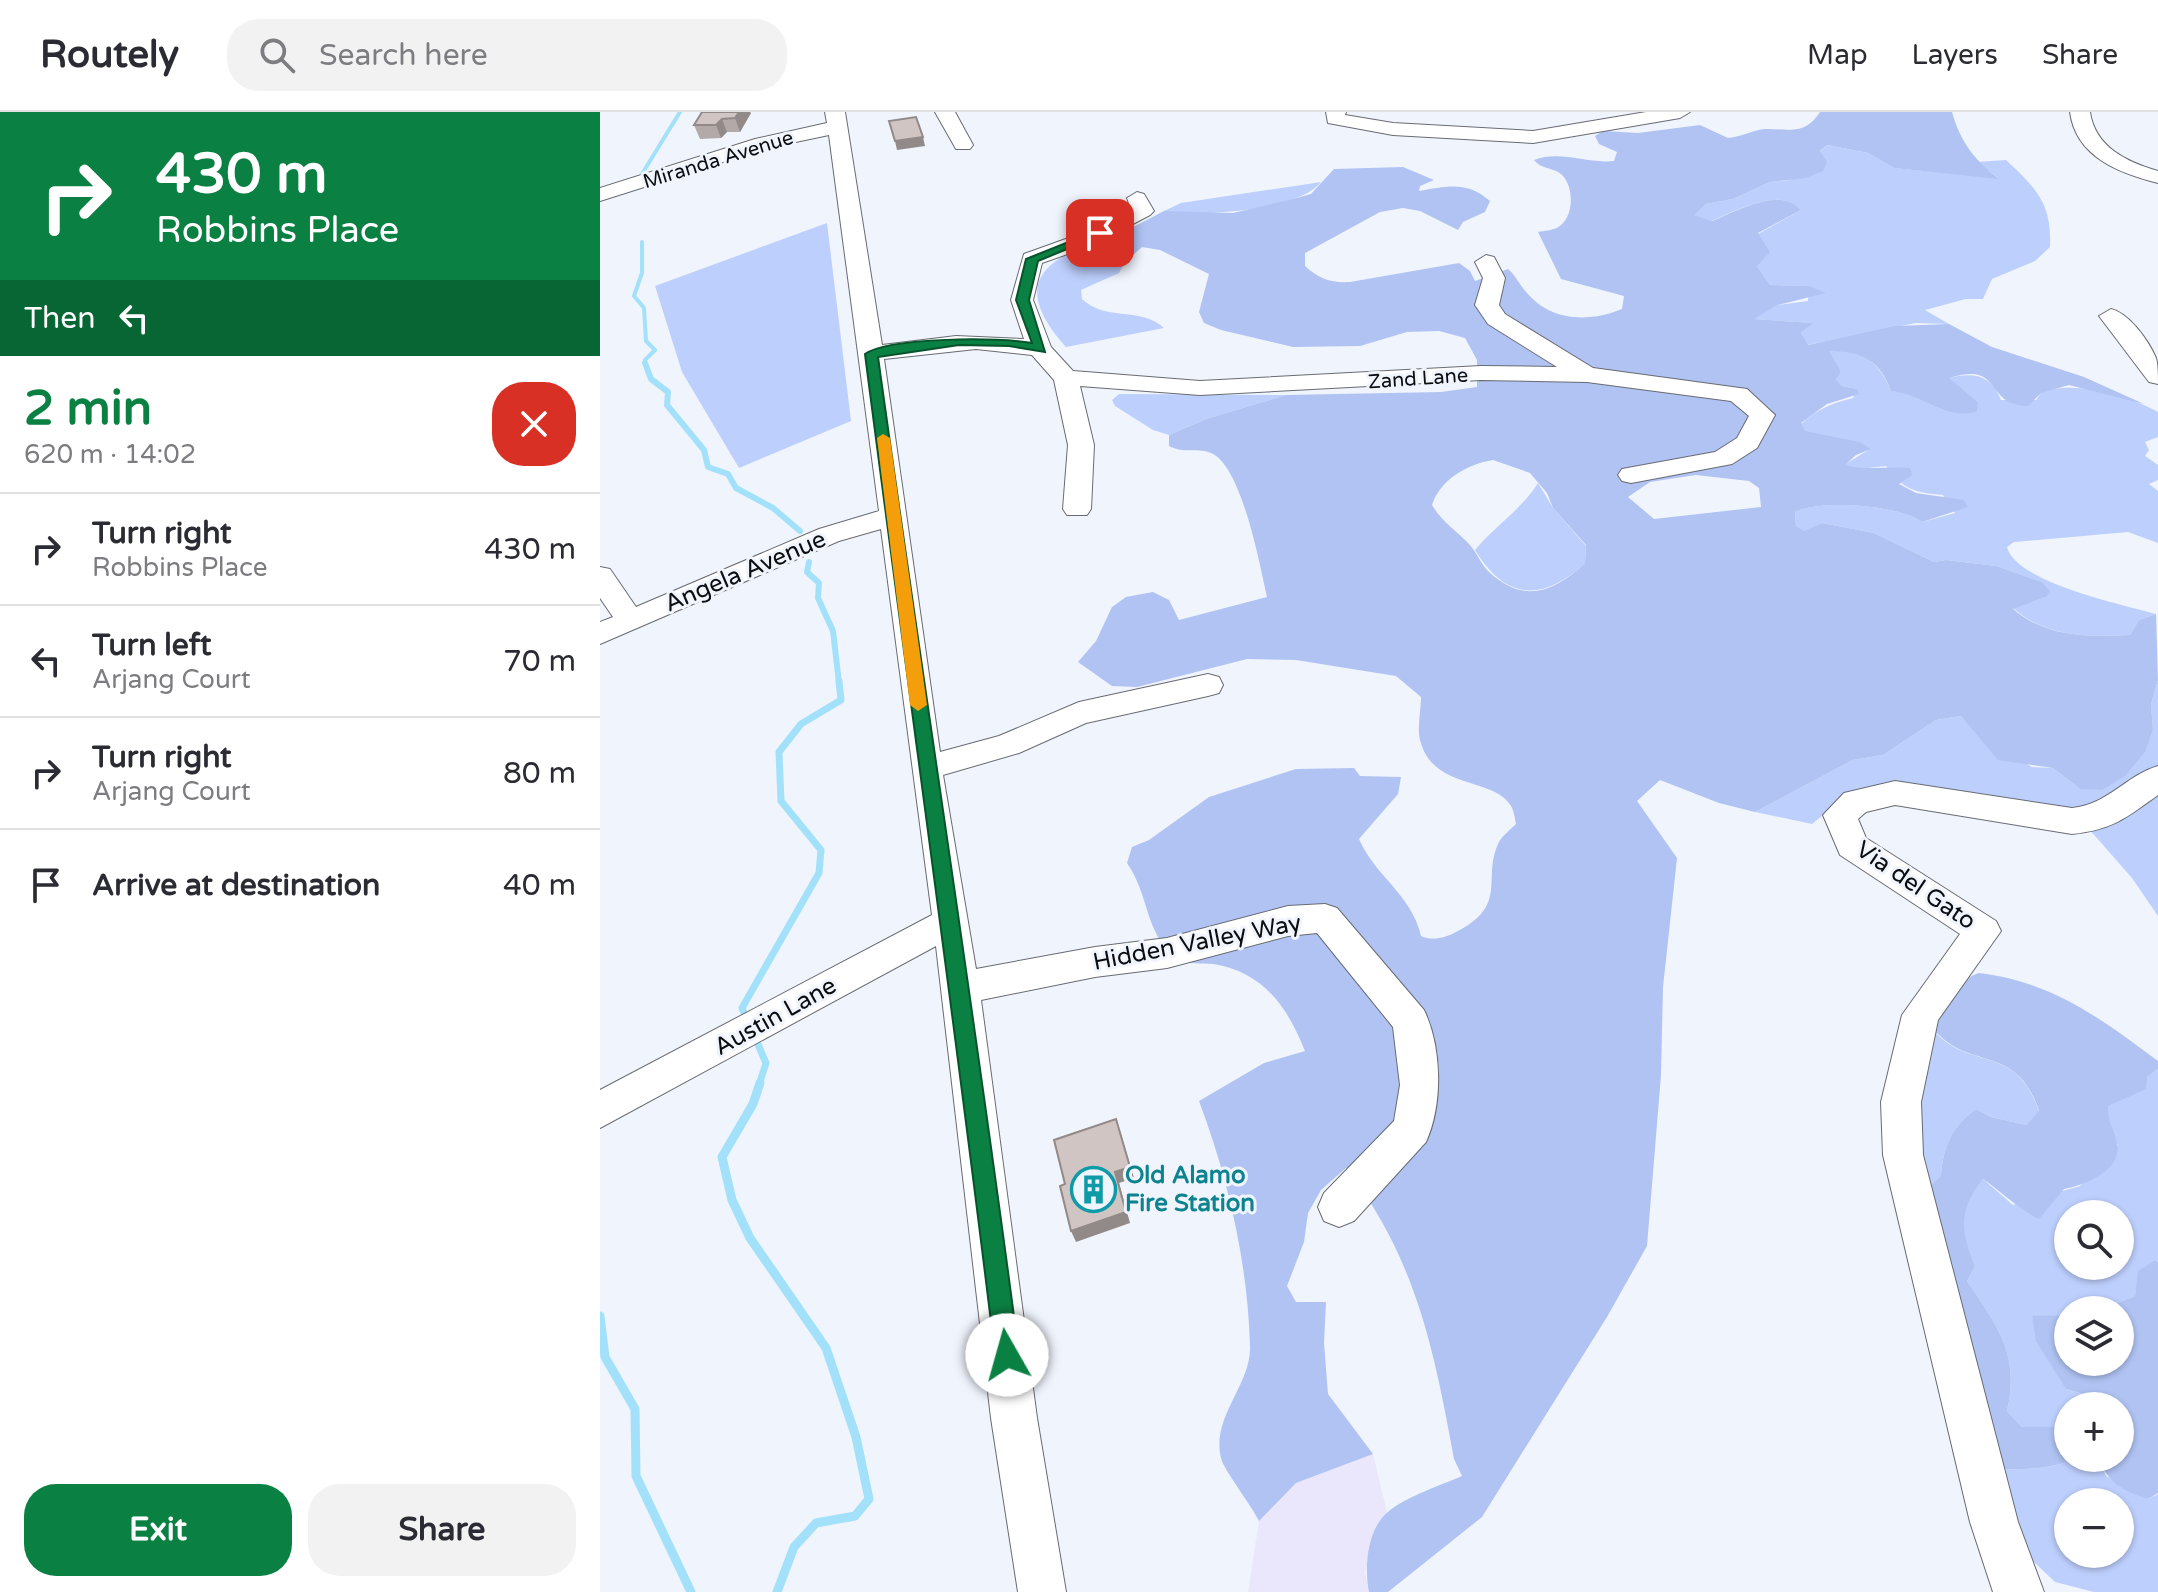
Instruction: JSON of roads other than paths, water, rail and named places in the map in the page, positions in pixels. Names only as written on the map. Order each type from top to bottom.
[{"type":"street","points":[[945,112],[963,145]]},
{"type":"street","points":[[1336,112],[1335,119],[1393,129],[1533,137],[1680,112]]},
{"type":"street","points":[[2080,112],[2082,127],[2095,145],[2130,170],[2158,177]]},
{"type":"street","points":[[836,119],[894,516],[926,768],[961,988],[1014,1418],[1042,1592]]},
{"type":"street","name":"Miranda Avenue","points":[[600,195],[836,119]]},
{"type":"street","points":[[1077,509],[1081,445],[1066,378],[1040,349],[1022,300],[1032,259],[1085,240],[1143,211],[1137,198]]},
{"type":"street","points":[[1486,262],[1494,278],[1487,305],[1496,319],[1587,375]]},
{"type":"street","points":[[2111,316],[2158,377]]},
{"type":"street","points":[[871,354],[952,342],[1009,342],[1040,349]]},
{"type":"street","name":"Zand Lane","points":[[1066,378],[1200,388],[1322,384],[1481,373],[1587,375],[1738,394],[1762,415],[1748,443],[1723,458],[1631,475]]},
{"type":"street","name":"Angela Avenue","points":[[600,634],[829,535],[894,516]]},
{"type":"street","points":[[600,576],[629,619]]},
{"type":"street","points":[[926,768],[1008,745],[1079,713],[1208,685]]},
{"type":"street","name":"Via del Gato","points":[[2015,1590],[1994,1522],[1903,1155],[1901,1102],[1921,1015],[1983,931],[1852,846],[1840,815],[1856,802],[1895,793],[2072,821],[2101,818],[2158,778]]},
{"type":"street","name":"Hidden Valley Way","points":[[961,988],[1095,962],[1167,953],[1245,930],[1325,918],[1411,1021],[1419,1085],[1412,1129],[1339,1207]]},
{"type":"street","name":"Austin Lane","points":[[600,1110],[950,922]]},
{"type":"waterway","points":[[642,174],[680,112]]},
{"type":"waterway","points":[[642,242],[642,273],[634,296],[644,308],[646,341],[655,350],[645,363]]},
{"type":"waterway","points":[[645,363],[651,379],[668,392],[667,405],[704,450],[708,467],[728,474],[736,488],[773,508],[800,531]]},
{"type":"waterway","points":[[809,562],[807,572],[819,583],[818,598],[833,631],[839,683]]},
{"type":"waterway","points":[[747,1020],[742,1008],[819,873],[821,850],[781,801],[779,752],[801,724],[841,700],[839,681]]},
{"type":"waterway","points":[[754,1035],[766,1063],[759,1085]]},
{"type":"waterway","points":[[760,1083],[753,1104],[722,1157],[732,1200],[750,1238],[826,1348],[856,1437],[869,1499],[855,1516],[816,1523],[794,1547],[777,1592]]},
{"type":"waterway","points":[[600,1316],[605,1357],[635,1409],[636,1476],[691,1592]]},
{"type":"place","name":"Old Alamo Fire Station","points":[[1094,1189]]}]
